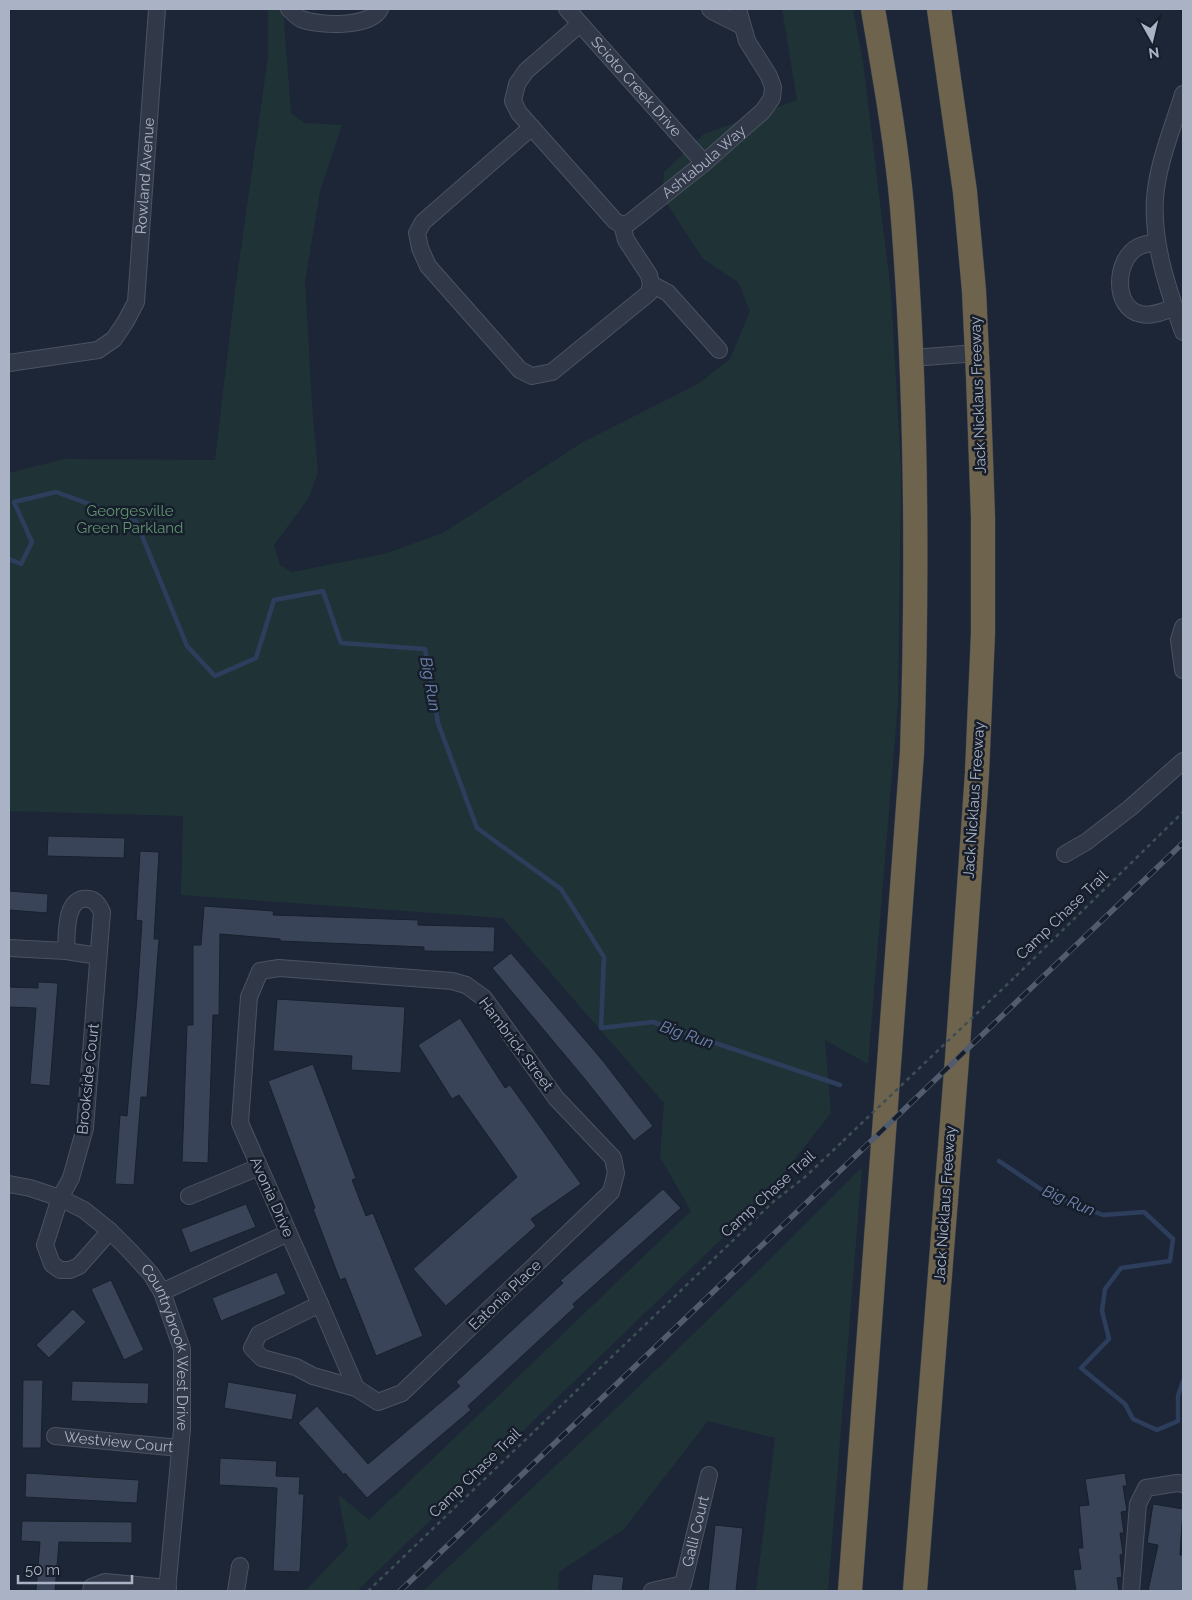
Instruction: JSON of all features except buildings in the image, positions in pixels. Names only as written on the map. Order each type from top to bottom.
[{"type":"highway","points":[[850,1591],[912,753],[916,612],[912,358],[902,205],[890,106],[874,9]]},
{"type":"highway","name":"Jack Nicklaus Freeway","points":[[915,1591],[956,1059],[978,744],[982,633],[983,517],[977,354],[965,192],[939,9]]},
{"type":"street","name":"Rowland Avenue","points":[[9,362],[98,350],[114,339],[136,302],[157,9]]},
{"type":"street","points":[[289,9],[300,19],[342,25],[359,22],[377,14],[380,9]]},
{"type":"street","name":"Scioto Creek Drive","points":[[568,9],[704,163]]},
{"type":"street","points":[[710,9],[742,26]]},
{"type":"street","points":[[738,9],[742,26]]},
{"type":"street","points":[[532,127],[423,222],[417,233],[420,248],[428,266],[520,370],[532,376],[552,372],[649,293],[651,284],[649,275],[626,240],[622,225],[615,221],[532,127],[519,113],[513,101],[517,84],[526,71],[580,24]]},
{"type":"street","name":"Ashtabula Way","points":[[622,225],[629,223],[704,163],[763,111],[772,98],[773,87],[769,76],[747,41],[742,26]]},
{"type":"street","points":[[1183,94],[1162,160],[1155,197],[1157,242],[1177,302],[1183,332]]},
{"type":"street","points":[[1157,242],[1139,246],[1127,257],[1120,273],[1121,293],[1131,310],[1139,314],[1157,314],[1177,302]]},
{"type":"street","points":[[651,284],[668,293],[719,350]]},
{"type":"street","points":[[912,358],[977,354]]},
{"type":"street","points":[[1183,627],[1179,640],[1183,670]]},
{"type":"street","points":[[1065,854],[1086,842],[1130,808],[1183,761]]},
{"type":"street","name":"Brookside Court","points":[[66,952],[70,911],[74,903],[82,899],[91,899],[99,904],[102,912],[85,1128],[71,1178],[60,1198],[45,1245],[52,1264],[60,1270],[70,1270],[79,1266],[110,1231]]},
{"type":"street","points":[[9,948],[98,956]]},
{"type":"street","name":"Hambrick Street","points":[[260,971],[279,968],[452,981],[466,985],[484,998],[556,1098],[613,1158],[616,1173]]},
{"type":"street","name":"Avonia Drive","points":[[260,971],[249,998],[240,1122],[356,1388]]},
{"type":"street","points":[[189,1196],[259,1167]]},
{"type":"street","name":"Eatonia Place","points":[[356,1388],[378,1402],[402,1393],[611,1192],[616,1173]]},
{"type":"street","name":"Countrybrook West Drive","points":[[9,1184],[30,1188],[60,1198],[84,1210],[110,1231],[130,1251],[146,1268],[162,1292],[182,1349],[182,1429],[168,1590]]},
{"type":"street","points":[[162,1292],[288,1234]]},
{"type":"street","points":[[320,1304],[259,1334],[252,1348],[262,1358],[296,1367],[312,1376],[356,1388]]},
{"type":"street","name":"Westview Court","points":[[55,1436],[180,1448]]},
{"type":"street","name":"Galli Court","points":[[652,1591],[684,1584],[709,1475]]},
{"type":"street","points":[[1131,1591],[1138,1504],[1146,1488],[1177,1483],[1183,1484]]},
{"type":"street","points":[[236,1591],[240,1566]]},
{"type":"street","points":[[91,1591],[92,1587],[105,1582],[168,1590]]},
{"type":"path","name":"Camp Chase Trail","points":[[368,1591],[773,1202],[805,1177],[1016,976],[1183,812]]},
{"type":"green space","name":"Georgesville Green Parkland","points":[[268,9],[283,9],[291,113],[304,123],[342,125],[320,191],[305,281],[318,473],[308,499],[274,545],[280,565],[292,572],[384,554],[443,533],[583,442],[698,384],[730,359],[750,311],[738,282],[703,259],[662,196],[664,172],[704,134],[797,100],[782,9],[853,9],[863,62],[891,293],[901,470],[898,701],[868,1064],[825,1040],[831,1113],[763,1199],[357,1591],[305,1591],[348,1546],[338,1494],[369,1520],[691,1211],[660,1157],[664,1103],[503,918],[181,895],[183,816],[9,811],[9,473],[64,459],[215,460],[235,291],[268,57]]},
{"type":"green space","points":[[862,1167],[828,1591],[756,1591],[775,1438],[708,1421],[624,1529],[559,1572],[558,1591],[423,1591],[699,1328]]},
{"type":"waterway","name":"Big Run","points":[[9,559],[21,564],[32,542],[14,502],[56,492],[136,521],[187,646],[215,676],[256,658],[274,600],[323,591],[341,643],[425,649],[438,723],[477,828],[561,889],[604,957],[601,1028],[653,1022],[840,1085]]},
{"type":"waterway","name":"Big Run","points":[[999,1161],[1048,1194],[1103,1215],[1144,1212],[1173,1239],[1170,1261],[1121,1268],[1105,1289],[1102,1311],[1109,1339],[1081,1368],[1125,1404],[1133,1419],[1157,1430],[1178,1421],[1178,1396],[1183,1381]]},
{"type":"railway","points":[[400,1591],[1183,843]]}]
